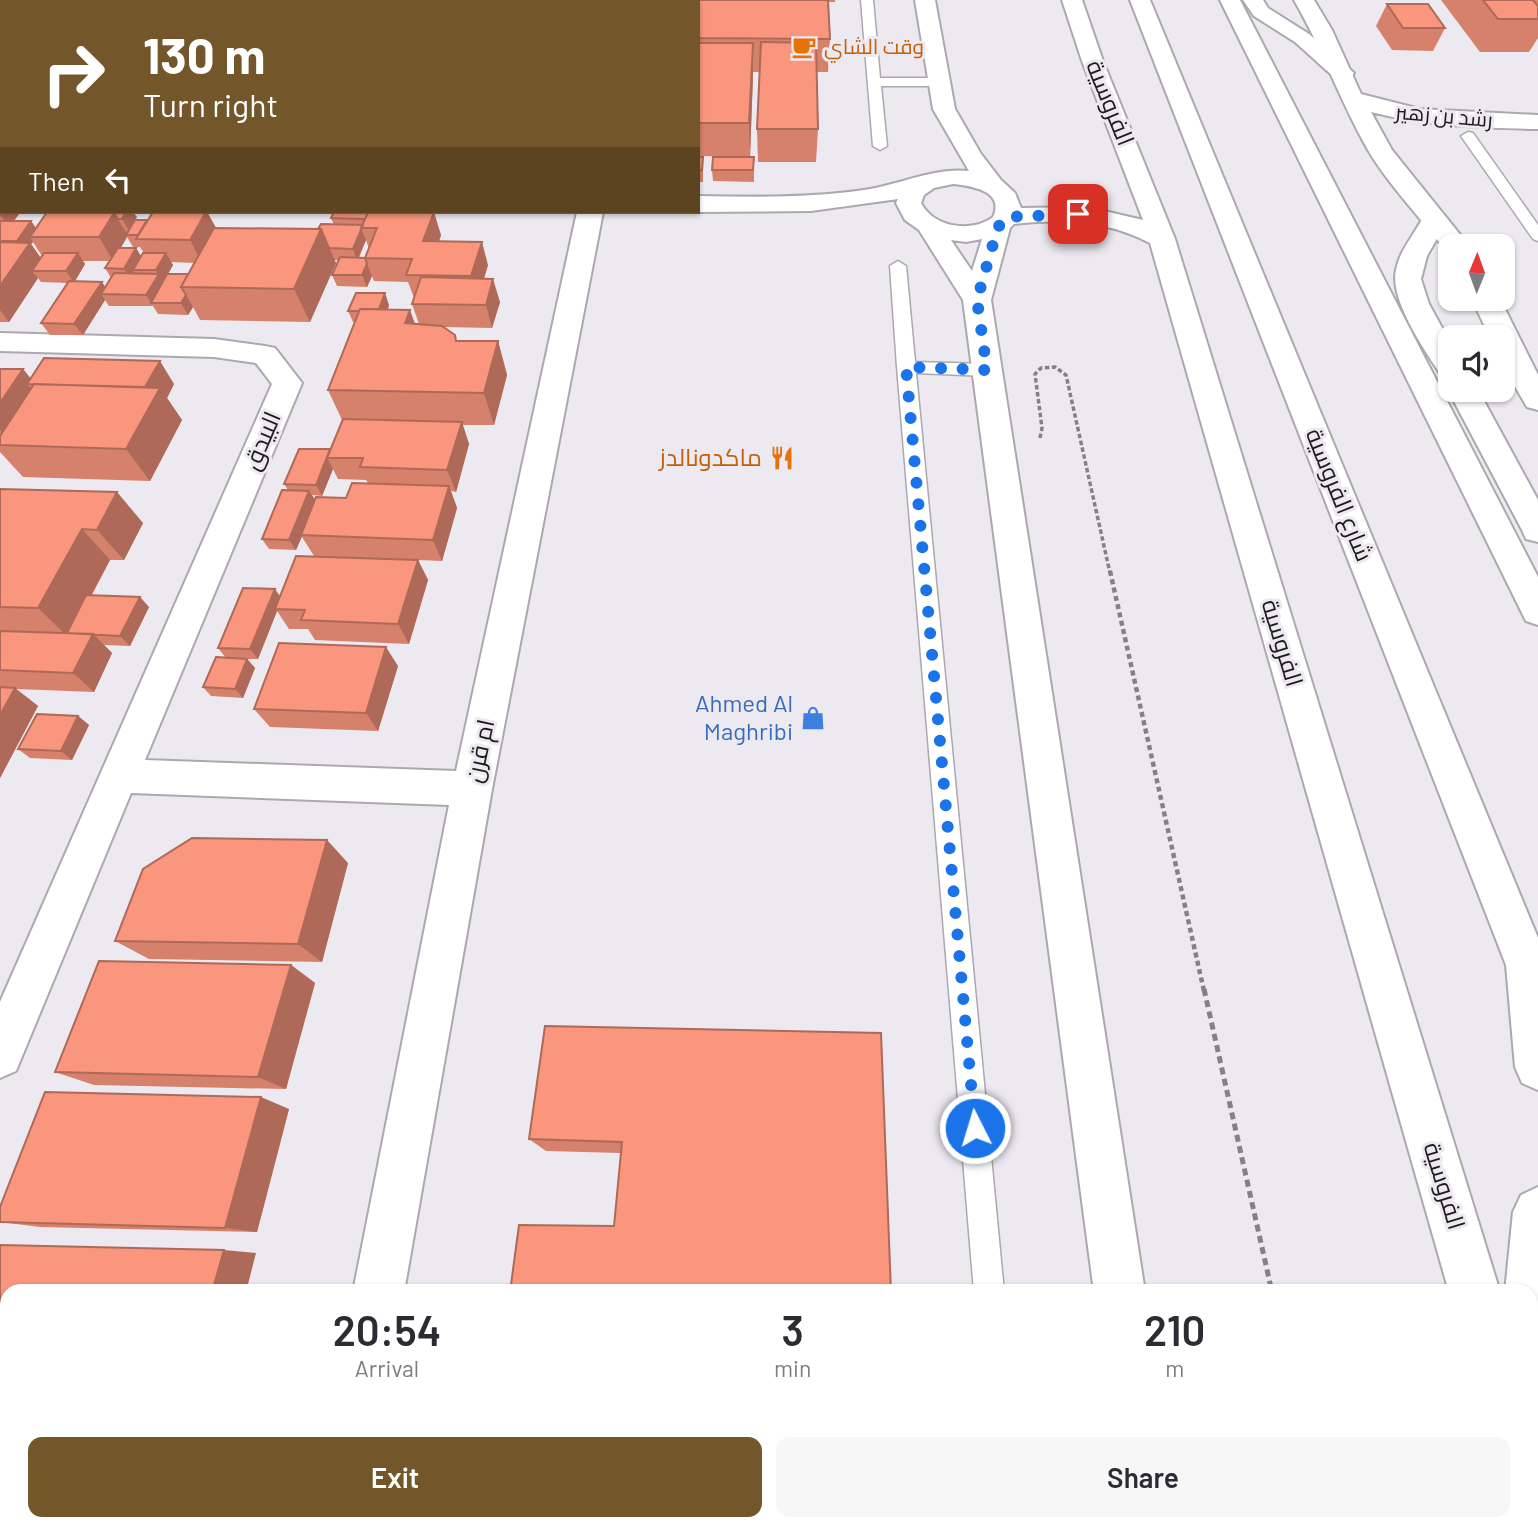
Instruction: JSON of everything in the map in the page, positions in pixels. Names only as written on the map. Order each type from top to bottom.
[{"type":"main road","points":[[925,0],[944,109],[1000,206],[977,300],[1119,1284]]},
{"type":"main road","name":"الفروسية","points":[[1072,0],[1126,187],[1162,239],[1473,1284]]},
{"type":"main road","name":"شارع الفروسية","points":[[1140,0],[1533,978],[1538,1067]]},
{"type":"main road","points":[[1230,0],[1538,611]]},
{"type":"main road","points":[[1253,0],[1261,12],[1302,38],[1343,73]]},
{"type":"main road","points":[[1304,0],[1322,30],[1352,98],[1400,145],[1434,221],[1446,234]]},
{"type":"main road","name":"رشد بن زهير","points":[[1352,98],[1390,112],[1422,118],[1538,122]]},
{"type":"main road","points":[[944,109],[937,154],[923,184],[909,196],[908,205],[912,214],[927,225],[977,300]]},
{"type":"main road","name":"رشد بن زهير","points":[[1400,145],[1468,136],[1538,136]]},
{"type":"main road","points":[[826,204],[881,196],[953,177],[969,178],[1000,206],[1101,215],[1142,228],[1162,239]]},
{"type":"main road","points":[[700,204],[826,204],[881,211],[948,233],[965,234],[1000,206],[1065,199],[1126,187]]},
{"type":"main road","name":"ام قرن","points":[[379,1284],[472,789],[590,214]]},
{"type":"main road","points":[[1434,221],[1408,269],[1408,279],[1414,299],[1438,344]]},
{"type":"main road","name":"البيدق","points":[[0,342],[214,348],[265,355],[287,383],[0,1055]]},
{"type":"main road","points":[[1515,361],[1538,400]]},
{"type":"main road","points":[[1469,402],[1538,530]]},
{"type":"main road","points":[[119,776],[472,789]]},
{"type":"main road","points":[[1531,1284],[1538,1212]]},
{"type":"lane","points":[[867,0],[880,146]]},
{"type":"lane","points":[[874,82],[938,82]]},
{"type":"lane","points":[[1468,136],[1538,236]]},
{"type":"lane","points":[[898,266],[988,1284]]},
{"type":"lane","points":[[1515,358],[1538,369]]},
{"type":"lane","points":[[906,367],[987,370]]},
{"type":"path","points":[[999,453],[1024,451],[1041,438],[1035,374],[1048,366],[1061,370],[1066,375],[1069,388],[1270,1284]]},
{"type":"building","points":[[700,0],[828,0],[830,39],[700,38]]},
{"type":"building","points":[[1483,0],[1533,0],[1538,6],[1538,19],[1498,19]]},
{"type":"building","points":[[1387,4],[1428,4],[1445,28],[1403,28]]},
{"type":"building","points":[[761,42],[816,43],[818,129],[757,129]]},
{"type":"building","points":[[700,43],[753,43],[749,123],[700,123]]},
{"type":"building","points":[[700,157],[703,157],[700,170]]},
{"type":"building","points":[[713,157],[754,157],[753,170],[712,170]]},
{"type":"building","points":[[46,214],[113,214],[99,237],[30,237]]},
{"type":"building","points":[[115,214],[125,214],[122,219],[118,219]]},
{"type":"building","points":[[152,214],[205,214],[190,240],[136,239]]},
{"type":"building","points":[[333,214],[367,214],[365,219],[331,218]]},
{"type":"building","points":[[367,214],[433,214],[423,241],[482,242],[471,276],[406,275],[412,259],[365,258],[377,228],[361,228]]},
{"type":"building","points":[[135,220],[147,220],[138,235],[126,235]]},
{"type":"building","points":[[0,221],[31,221],[17,241],[0,241]]},
{"type":"building","points":[[321,224],[363,225],[353,249],[329,248],[321,229],[318,229]]},
{"type":"building","points":[[214,228],[321,229],[294,289],[181,287]]},
{"type":"building","points":[[0,242],[30,243],[0,286]]},
{"type":"building","points":[[118,248],[136,248],[124,269],[105,268]]},
{"type":"building","points":[[44,253],[78,253],[66,271],[32,271]]},
{"type":"building","points":[[143,253],[166,253],[156,270],[133,270]]},
{"type":"building","points":[[340,257],[365,258],[367,264],[362,275],[332,275]]},
{"type":"building","points":[[114,273],[159,274],[146,295],[101,294]]},
{"type":"building","points":[[167,274],[188,274],[181,287],[186,295],[181,303],[151,303]]},
{"type":"building","points":[[421,277],[493,279],[486,305],[412,304]]},
{"type":"building","points":[[69,281],[102,282],[74,324],[41,323]]},
{"type":"building","points":[[356,293],[385,293],[379,309],[348,311]]},
{"type":"building","points":[[360,309],[410,310],[405,323],[442,326],[455,335],[456,341],[498,341],[484,393],[328,390]]},
{"type":"building","points":[[44,358],[160,361],[145,387],[27,384]]},
{"type":"building","points":[[0,369],[23,369],[0,403]]},
{"type":"building","points":[[34,384],[160,388],[126,449],[0,445],[0,436]]},
{"type":"building","points":[[343,419],[462,422],[447,470],[360,467],[363,458],[327,458]]},
{"type":"building","points":[[299,449],[330,449],[316,485],[284,484]]},
{"type":"building","points":[[352,483],[449,486],[433,540],[301,535],[316,497],[346,498]]},
{"type":"building","points":[[0,489],[117,492],[97,530],[82,529],[38,608],[0,607]]},
{"type":"building","points":[[282,490],[309,491],[289,540],[262,539]]},
{"type":"building","points":[[296,556],[418,560],[398,624],[301,620],[305,610],[275,609]]},
{"type":"building","points":[[243,588],[275,589],[250,649],[218,648]]},
{"type":"building","points":[[86,595],[140,597],[120,636],[67,633]]},
{"type":"building","points":[[0,631],[93,634],[73,673],[0,670]]},
{"type":"building","points":[[279,643],[386,647],[366,713],[254,709]]},
{"type":"building","points":[[216,657],[247,659],[235,689],[203,687]]},
{"type":"building","points":[[0,687],[15,688],[0,715]]},
{"type":"building","points":[[37,714],[78,716],[61,751],[18,749]]},
{"type":"building","points":[[192,838],[327,840],[298,944],[115,941],[143,869]]},
{"type":"building","points":[[99,961],[291,965],[258,1077],[55,1072]]},
{"type":"building","points":[[545,1026],[881,1033],[891,1284],[511,1284],[519,1225],[614,1226],[622,1142],[529,1139]]},
{"type":"building","points":[[45,1092],[261,1097],[225,1228],[0,1222],[0,1207]]},
{"type":"building","points":[[0,1245],[224,1250],[214,1284],[0,1284]]},
{"type":"place","name":"وقت الشاي","points":[[804,47]]},
{"type":"place","name":"ماكدونالدز","points":[[782,458]]},
{"type":"place","name":"Ahmed Al Maghribi","points":[[813,718]]},
{"type":"route","points":[[975,1128],[906,367],[987,370],[977,300],[998,227],[1007,217],[1078,214]]}]
